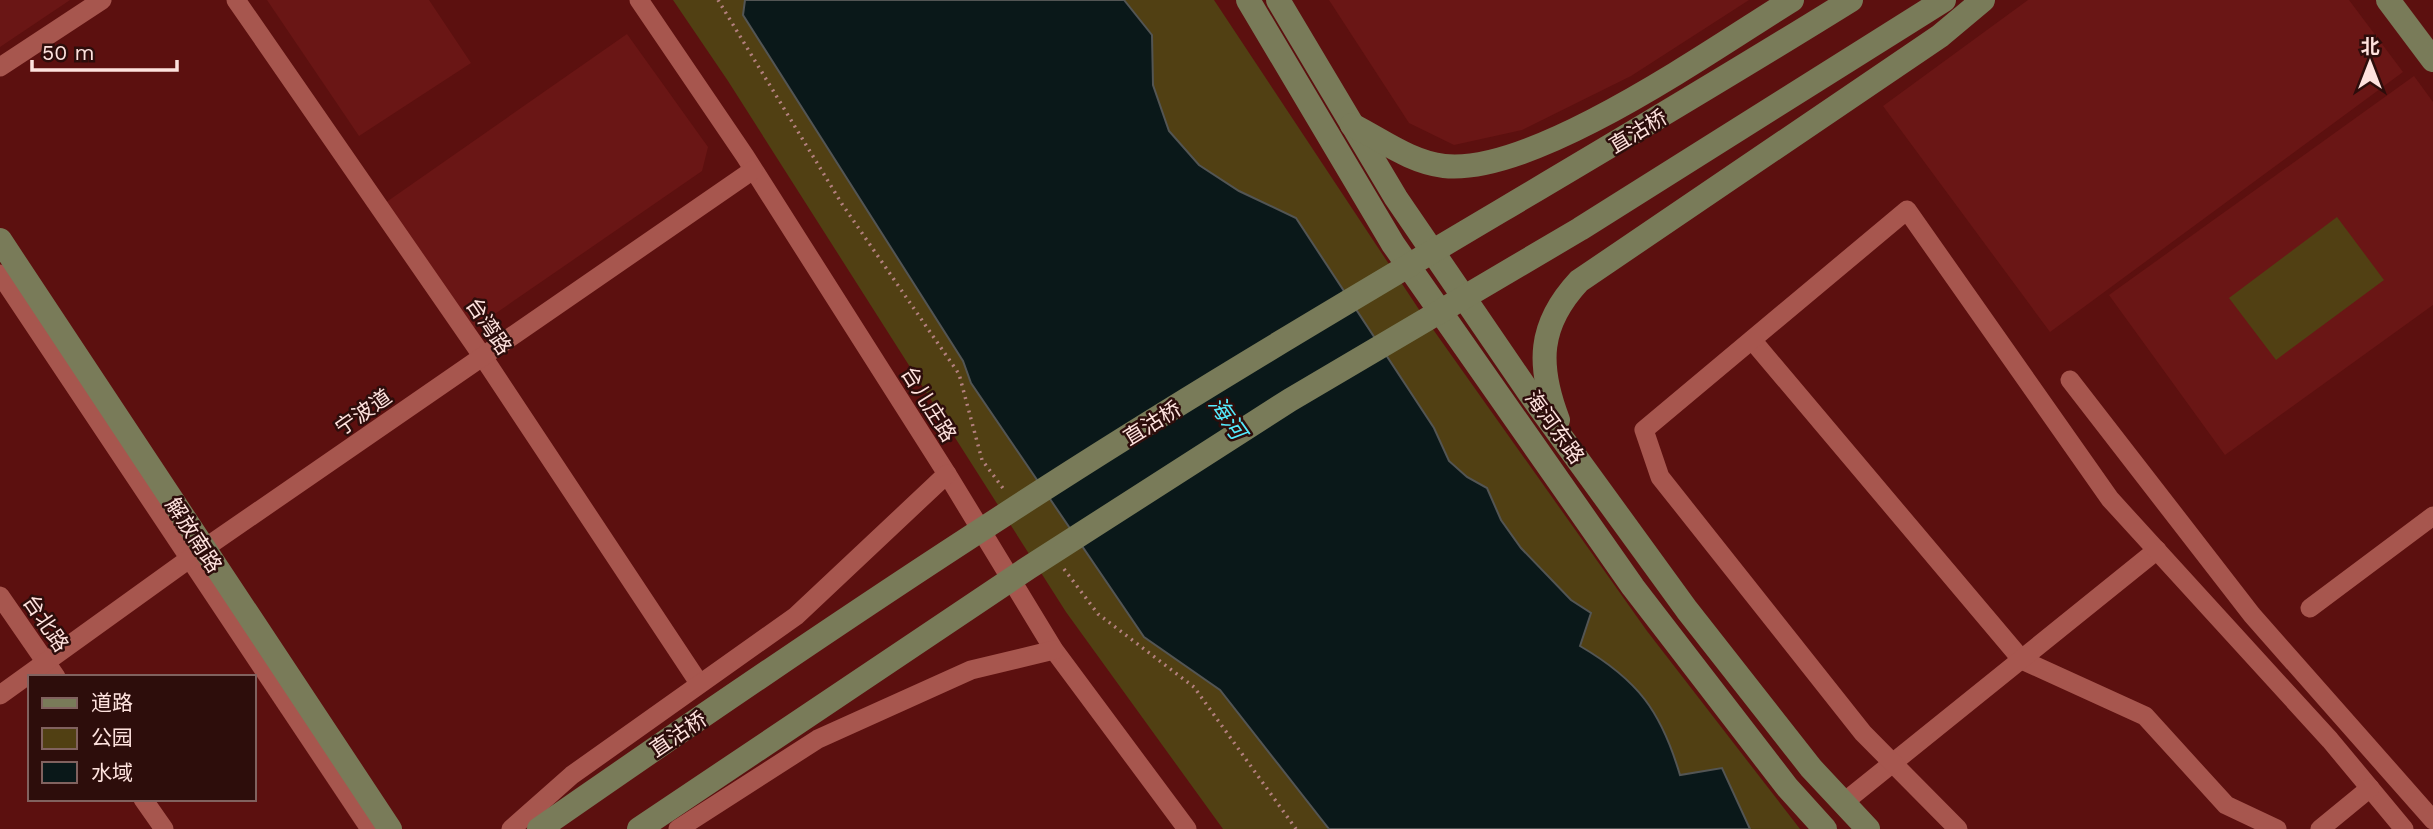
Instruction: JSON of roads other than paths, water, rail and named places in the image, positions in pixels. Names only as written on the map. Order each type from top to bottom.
[{"type":"main road","name":"海河东路","points":[[1248,0],[1409,267],[1633,587],[1787,788],[1825,829]]},
{"type":"main road","name":"海河东路","points":[[1278,0],[1396,198],[1568,446],[1687,610],[1811,768],[1868,829]]},
{"type":"main road","points":[[1352,125],[1407,155],[1445,166],[1495,161],[1567,135],[1792,0]]},
{"type":"main road","name":"直沽桥","points":[[539,829],[998,518],[1248,363],[1851,0]]},
{"type":"main road","points":[[639,829],[1028,568],[1290,400],[1580,229],[1944,0]]},
{"type":"main road","points":[[1568,446],[1548,395],[1544,348],[1550,324],[1566,295],[1607,261],[1940,36],[1983,0]]},
{"type":"main road","points":[[2388,0],[2433,60]]},
{"type":"main road","name":"解放南路","points":[[0,240],[197,555],[390,829]]},
{"type":"street","points":[[0,67],[102,0]]},
{"type":"street","name":"台湾路","points":[[236,0],[482,357],[699,682]]},
{"type":"street","name":"台儿庄路","points":[[639,0],[753,170],[947,474],[1054,650],[1188,829]]},
{"type":"street","name":"宁波道","points":[[51,670],[197,555],[753,170]]},
{"type":"street","points":[[1958,829],[1863,733],[1660,477],[1644,430],[1907,210],[2110,499],[2404,829]]},
{"type":"street","name":"解放南路","points":[[0,274],[197,555],[370,829]]},
{"type":"street","points":[[1752,340],[2022,660],[2145,716],[2226,805],[2277,829]]},
{"type":"street","points":[[2070,380],[2252,615],[2433,820]]},
{"type":"street","points":[[511,829],[572,775],[699,682],[796,616],[947,474]]},
{"type":"street","points":[[2311,608],[2433,516]]},
{"type":"street","points":[[1843,803],[1895,765],[2157,550]]},
{"type":"street","name":"台北路","points":[[0,596],[51,670]]},
{"type":"street","points":[[678,829],[818,739],[971,670],[1054,650]]},
{"type":"street","name":"宁波道","points":[[0,695],[28,681]]},
{"type":"street","points":[[2320,829],[2370,788]]},
{"type":"street","points":[[144,801],[164,829]]},
{"type":"water","name":"海河","points":[[745,0],[1124,0],[1152,35],[1153,85],[1169,131],[1199,165],[1239,191],[1296,218],[1434,428],[1449,461],[1467,477],[1487,488],[1501,520],[1521,548],[1571,600],[1591,613],[1580,646],[1617,671],[1645,699],[1665,733],[1680,775],[1722,768],[1750,829],[1329,829],[1220,690],[1144,637],[971,383],[963,361],[743,15]]}]
